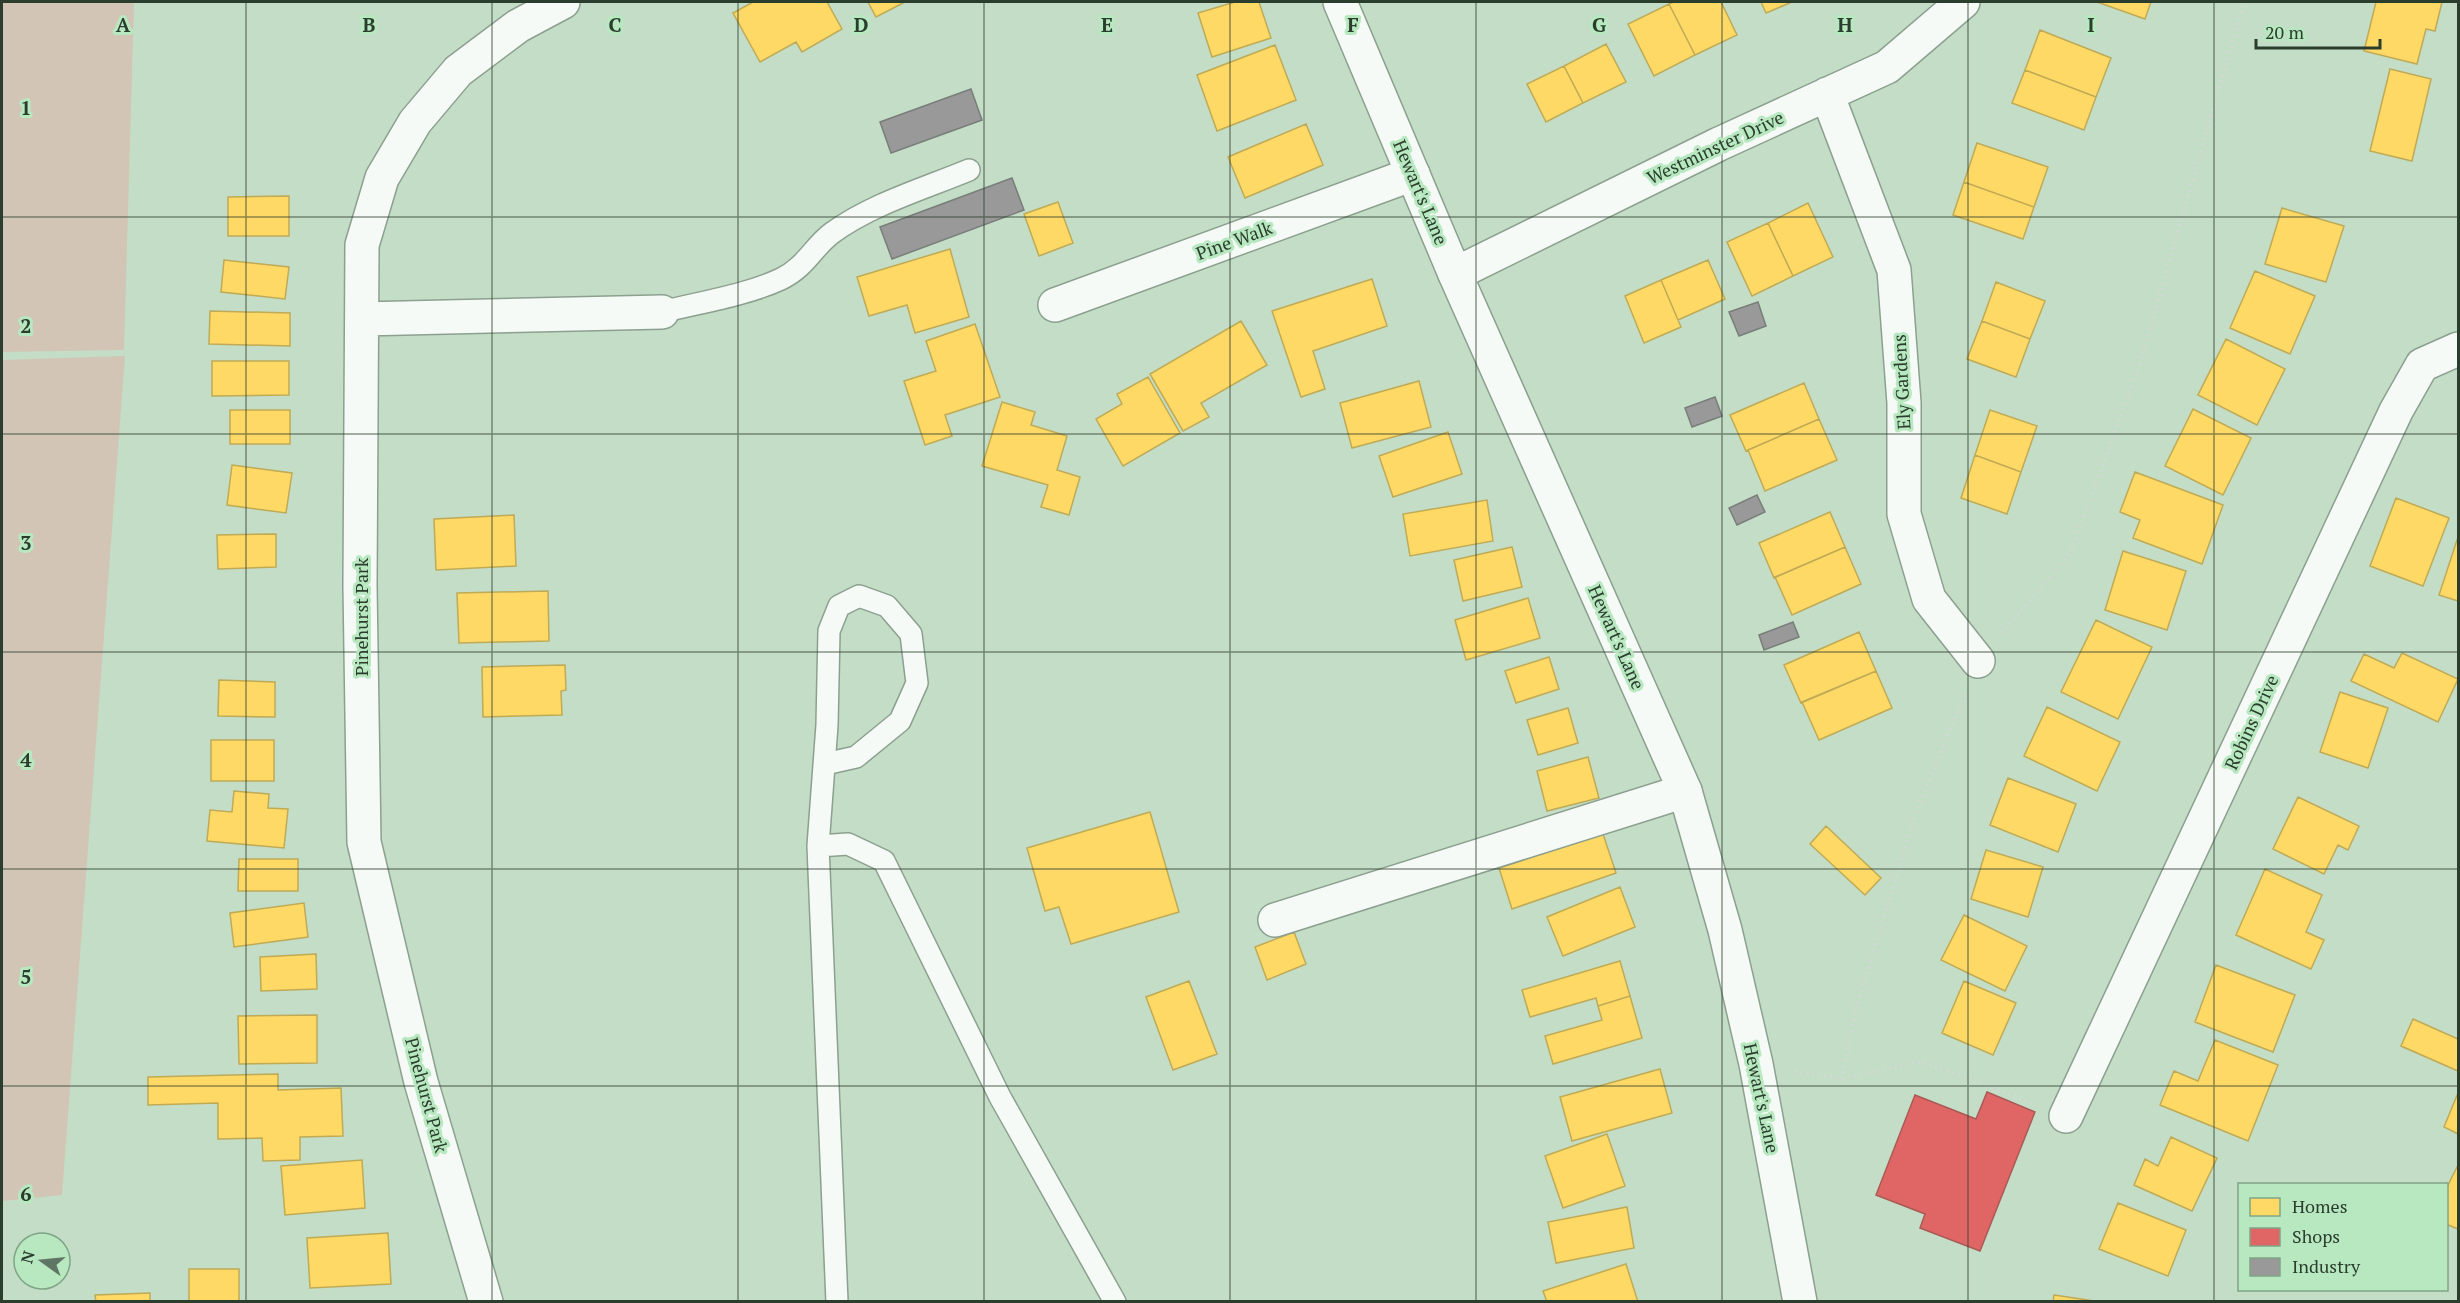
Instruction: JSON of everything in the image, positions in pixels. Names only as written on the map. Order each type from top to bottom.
[{"type":"street","name":"Pinehurst Park","points":[[486,1302],[421,1082],[364,842],[360,586],[362,245],[382,178],[416,122],[458,71],[518,26],[563,2]]},
{"type":"street","name":"Hewart's Lane","points":[[1340,2],[1455,274],[1685,791],[1725,930],[1756,1064],[1800,1302]]},
{"type":"street","name":"Westminster Drive","points":[[1455,274],[1719,144],[1887,67],[1963,2]]},
{"type":"street","name":"Ely Gardens","points":[[1827,94],[1894,270],[1904,403],[1904,514],[1929,599],[1978,661]]},
{"type":"street","name":"Pine Walk","points":[[1055,305],[1413,174]]},
{"type":"street","points":[[362,319],[662,312]]},
{"type":"street","name":"Robins Drive","points":[[2066,1116],[2396,411],[2422,365],[2458,348]]},
{"type":"street","points":[[1275,920],[1685,791]]},
{"type":"lane","points":[[662,312],[751,290],[782,278],[807,262],[830,235],[860,215],[969,170]]},
{"type":"lane","points":[[825,764],[856,757],[900,721],[917,683],[911,634],[887,606],[859,596],[839,606],[829,631],[825,764],[818,846],[837,1302]]},
{"type":"lane","points":[[818,846],[848,843],[884,861],[1000,1097],[1115,1302]]},
{"type":"path","points":[[1842,1079],[1856,1009],[1914,818],[1978,661],[2070,554],[2141,360],[2244,2]]},
{"type":"path","points":[[1756,1064],[1842,1079],[1920,1061],[2066,1116]]},
{"type":"shaded area","points":[[2,2],[134,2],[124,350],[2,352]]},
{"type":"shaded area","points":[[125,356],[62,1195],[2,1201],[2,360]]},
{"type":"building: Homes","points":[[753,2],[827,2],[842,29],[802,52],[796,42],[760,62],[733,13]]},
{"type":"building: Homes","points":[[868,2],[905,2],[876,17]]},
{"type":"building: Homes","points":[[1235,2],[1259,2],[1271,38],[1212,57],[1198,13]]},
{"type":"building: Homes","points":[[1674,2],[1721,2],[1737,35],[1695,55],[1669,4]]},
{"type":"building: Homes","points":[[1761,2],[1792,2],[1766,13]]},
{"type":"building: Homes","points":[[2097,2],[2151,2],[2145,19]]},
{"type":"building: Homes","points":[[2376,2],[2442,2],[2435,31],[2426,29],[2417,64],[2364,51]]},
{"type":"building: Homes","points":[[1669,4],[1695,55],[1654,76],[1628,24]]},
{"type":"building: Homes","points":[[2040,30],[2111,58],[2096,97],[2025,70]]},
{"type":"building: Homes","points":[[1606,44],[1626,82],[1583,103],[1564,66]]},
{"type":"building: Homes","points":[[1275,45],[1296,100],[1217,131],[1197,75]]},
{"type":"building: Homes","points":[[1564,66],[1583,103],[1546,122],[1527,84]]},
{"type":"building: Homes","points":[[2390,69],[2431,79],[2412,161],[2370,151]]},
{"type":"building: Homes","points":[[2025,70],[2096,97],[2084,130],[2012,103]]},
{"type":"building: Homes","points":[[1306,124],[1323,165],[1245,198],[1228,157]]},
{"type":"building: Homes","points":[[1977,143],[2048,167],[2034,207],[1964,182]]},
{"type":"building: Homes","points":[[1964,182],[2034,207],[2023,239],[1953,215]]},
{"type":"building: Homes","points":[[289,196],[289,236],[228,236],[228,197]]},
{"type":"building: Homes","points":[[1058,202],[1073,243],[1039,256],[1024,214]]},
{"type":"building: Homes","points":[[1808,203],[1833,257],[1793,276],[1768,223]]},
{"type":"building: Homes","points":[[2282,208],[2344,226],[2326,282],[2265,264]]},
{"type":"building: Homes","points":[[1768,223],[1793,276],[1752,296],[1727,242]]},
{"type":"building: Homes","points":[[950,249],[969,317],[915,333],[907,305],[869,316],[857,277]]},
{"type":"building: Homes","points":[[224,260],[289,267],[285,299],[221,292]]},
{"type":"building: Homes","points":[[1708,260],[1725,299],[1678,320],[1661,280]]},
{"type":"building: Homes","points":[[2255,271],[2315,296],[2290,354],[2230,328]]},
{"type":"building: Homes","points":[[1372,279],[1387,326],[1313,351],[1325,389],[1301,397],[1272,311]]},
{"type":"building: Homes","points":[[1661,280],[1681,327],[1644,343],[1625,296]]},
{"type":"building: Homes","points":[[1996,282],[2045,301],[2030,339],[1982,321]]},
{"type":"building: Homes","points":[[210,311],[290,313],[290,346],[209,344]]},
{"type":"building: Homes","points":[[1241,321],[1267,365],[1201,403],[1209,417],[1183,431],[1150,374]]},
{"type":"building: Homes","points":[[1982,321],[2030,339],[2016,377],[1967,359]]},
{"type":"building: Homes","points":[[975,324],[1000,397],[945,415],[952,436],[925,445],[904,381],[936,371],[926,341]]},
{"type":"building: Homes","points":[[2226,339],[2285,369],[2257,425],[2198,395]]},
{"type":"building: Homes","points":[[212,361],[289,361],[289,395],[212,396]]},
{"type":"building: Homes","points":[[1148,377],[1180,433],[1123,466],[1096,419],[1122,404],[1117,394]]},
{"type":"building: Homes","points":[[1419,381],[1431,427],[1352,448],[1340,403]]},
{"type":"building: Homes","points":[[1804,383],[1819,419],[1746,451],[1730,415]]},
{"type":"building: Homes","points":[[1002,402],[1035,412],[1031,425],[1067,436],[1057,470],[1080,477],[1069,515],[1041,507],[1048,485],[982,466]]},
{"type":"building: Homes","points":[[2193,409],[2251,438],[2223,495],[2165,466]]},
{"type":"building: Homes","points":[[230,410],[290,410],[290,444],[230,444]]},
{"type":"building: Homes","points":[[1990,410],[2037,426],[2021,472],[1975,455]]},
{"type":"building: Homes","points":[[1819,419],[1837,460],[1765,491],[1748,450]]},
{"type":"building: Homes","points":[[1448,432],[1462,474],[1393,497],[1379,456]]},
{"type":"building: Homes","points":[[1975,455],[2021,472],[2007,514],[1961,498]]},
{"type":"building: Homes","points":[[232,465],[292,473],[286,513],[227,505]]},
{"type":"building: Homes","points":[[2135,472],[2223,505],[2202,564],[2133,538],[2140,520],[2120,512]]},
{"type":"building: Homes","points":[[2396,498],[2449,518],[2423,586],[2370,566]]},
{"type":"building: Homes","points":[[1487,500],[1493,541],[1410,556],[1403,514]]},
{"type":"building: Homes","points":[[1830,512],[1845,547],[1774,578],[1759,543]]},
{"type":"building: Homes","points":[[514,515],[516,566],[436,570],[434,519]]},
{"type":"building: Homes","points":[[276,534],[276,567],[218,569],[217,535]]},
{"type":"building: Homes","points":[[2458,537],[2458,601],[2439,595]]},
{"type":"building: Homes","points":[[1512,547],[1522,587],[1463,601],[1454,560]]},
{"type":"building: Homes","points":[[1845,547],[1861,584],[1792,615],[1775,577]]},
{"type":"building: Homes","points":[[2123,551],[2186,571],[2167,630],[2105,610]]},
{"type":"building: Homes","points":[[548,591],[549,641],[459,643],[457,593]]},
{"type":"building: Homes","points":[[1528,598],[1540,638],[1466,660],[1455,620]]},
{"type":"building: Homes","points":[[2096,620],[2152,647],[2118,719],[2061,692]]},
{"type":"building: Homes","points":[[1859,632],[1876,671],[1801,703],[1784,665]]},
{"type":"building: Homes","points":[[2402,653],[2458,679],[2438,722],[2351,681],[2364,654],[2394,668]]},
{"type":"building: Homes","points":[[1549,657],[1559,689],[1516,703],[1505,671]]},
{"type":"building: Homes","points":[[565,665],[566,690],[561,691],[562,715],[483,717],[482,667]]},
{"type":"building: Homes","points":[[1876,671],[1892,708],[1819,740],[1802,702]]},
{"type":"building: Homes","points":[[219,680],[275,682],[275,717],[218,716]]},
{"type":"building: Homes","points":[[2340,692],[2388,708],[2368,768],[2320,752]]},
{"type":"building: Homes","points":[[2047,707],[2120,742],[2097,791],[2024,756]]},
{"type":"building: Homes","points":[[1568,708],[1578,743],[1538,755],[1527,720]]},
{"type":"building: Homes","points":[[211,740],[274,740],[274,781],[211,781]]},
{"type":"building: Homes","points":[[1588,757],[1599,798],[1547,811],[1537,771]]},
{"type":"building: Homes","points":[[2008,778],[2076,804],[2058,852],[1990,825]]},
{"type":"building: Homes","points":[[234,791],[269,794],[268,808],[288,809],[284,848],[207,841],[210,810],[232,812]]},
{"type":"building: Homes","points":[[2298,797],[2359,826],[2348,850],[2338,845],[2324,874],[2273,849]]},
{"type":"building: Homes","points":[[1150,812],[1179,912],[1071,944],[1059,907],[1045,911],[1027,848]]},
{"type":"building: Homes","points":[[1826,826],[1881,878],[1865,895],[1810,844]]},
{"type":"building: Homes","points":[[1603,834],[1616,873],[1512,909],[1499,868]]},
{"type":"building: Homes","points":[[1986,850],[2043,867],[2028,917],[1971,899]]},
{"type":"building: Homes","points":[[239,859],[298,859],[298,891],[238,891]]},
{"type":"building: Homes","points":[[2265,869],[2322,895],[2306,932],[2324,940],[2311,969],[2236,935]]},
{"type":"building: Homes","points":[[1620,887],[1635,927],[1563,956],[1547,917]]},
{"type":"building: Homes","points":[[304,903],[308,937],[234,947],[230,913]]},
{"type":"building: Homes","points":[[1964,915],[2027,946],[2005,991],[1941,960]]},
{"type":"building: Homes","points":[[1294,932],[1306,964],[1267,980],[1255,947]]},
{"type":"building: Homes","points":[[316,954],[317,989],[261,991],[260,957]]},
{"type":"building: Homes","points":[[1620,961],[1630,996],[1598,1006],[1596,998],[1530,1017],[1522,990]]},
{"type":"building: Homes","points":[[2216,965],[2295,995],[2273,1052],[2195,1022]]},
{"type":"building: Homes","points":[[1189,981],[1217,1054],[1173,1070],[1146,997]]},
{"type":"building: Homes","points":[[1964,981],[2016,1003],[1993,1055],[1942,1033]]},
{"type":"building: Homes","points":[[1630,996],[1642,1038],[1553,1064],[1545,1036],[1602,1020],[1598,1006]]},
{"type":"building: Homes","points":[[317,1015],[317,1063],[239,1064],[238,1016]]},
{"type":"building: Homes","points":[[2413,1019],[2458,1039],[2458,1071],[2401,1046]]},
{"type":"building: Homes","points":[[2215,1040],[2278,1065],[2248,1141],[2160,1105],[2174,1071],[2198,1081]]},
{"type":"building: Homes","points":[[1660,1069],[1672,1113],[1572,1141],[1560,1097]]},
{"type":"building: Homes","points":[[278,1074],[278,1090],[341,1088],[343,1136],[300,1137],[300,1160],[263,1161],[262,1138],[218,1139],[218,1103],[148,1105],[148,1077]]},
{"type":"building: Homes","points":[[2458,1093],[2458,1134],[2444,1127]]},
{"type":"building: Homes","points":[[1607,1134],[1625,1186],[1563,1208],[1545,1156]]},
{"type":"building: Homes","points":[[2171,1137],[2217,1158],[2192,1211],[2134,1185],[2145,1159],[2158,1166]]},
{"type":"building: Homes","points":[[362,1160],[365,1208],[285,1215],[281,1166]]},
{"type":"building: Homes","points":[[2458,1165],[2458,1229],[2448,1225],[2448,1185]]},
{"type":"building: Homes","points":[[2118,1203],[2186,1230],[2168,1276],[2099,1249]]},
{"type":"building: Homes","points":[[1627,1207],[1634,1248],[1556,1263],[1548,1222]]},
{"type":"building: Homes","points":[[388,1233],[391,1284],[310,1288],[307,1238]]},
{"type":"building: Homes","points":[[1626,1264],[1638,1302],[1547,1302],[1543,1291]]},
{"type":"building: Homes","points":[[189,1269],[239,1269],[239,1302],[189,1302]]},
{"type":"building: Homes","points":[[150,1293],[150,1302],[96,1302],[95,1295]]},
{"type":"building: Homes","points":[[2054,1295],[2101,1302],[2053,1302]]},
{"type":"building: Shops","points":[[1987,1092],[2035,1112],[1980,1251],[1920,1228],[1925,1214],[1876,1195],[1915,1095],[1976,1119]]},
{"type":"building: Industry","points":[[971,89],[982,120],[891,153],[880,122]]},
{"type":"building: Industry","points":[[1012,178],[1024,210],[892,259],[880,227]]},
{"type":"building: Industry","points":[[1758,302],[1766,326],[1739,336],[1729,312]]},
{"type":"building: Industry","points":[[1715,397],[1722,416],[1692,427],[1685,408]]},
{"type":"building: Industry","points":[[1757,495],[1765,512],[1737,525],[1729,508]]},
{"type":"building: Industry","points":[[1793,622],[1799,637],[1764,650],[1759,635]]}]
